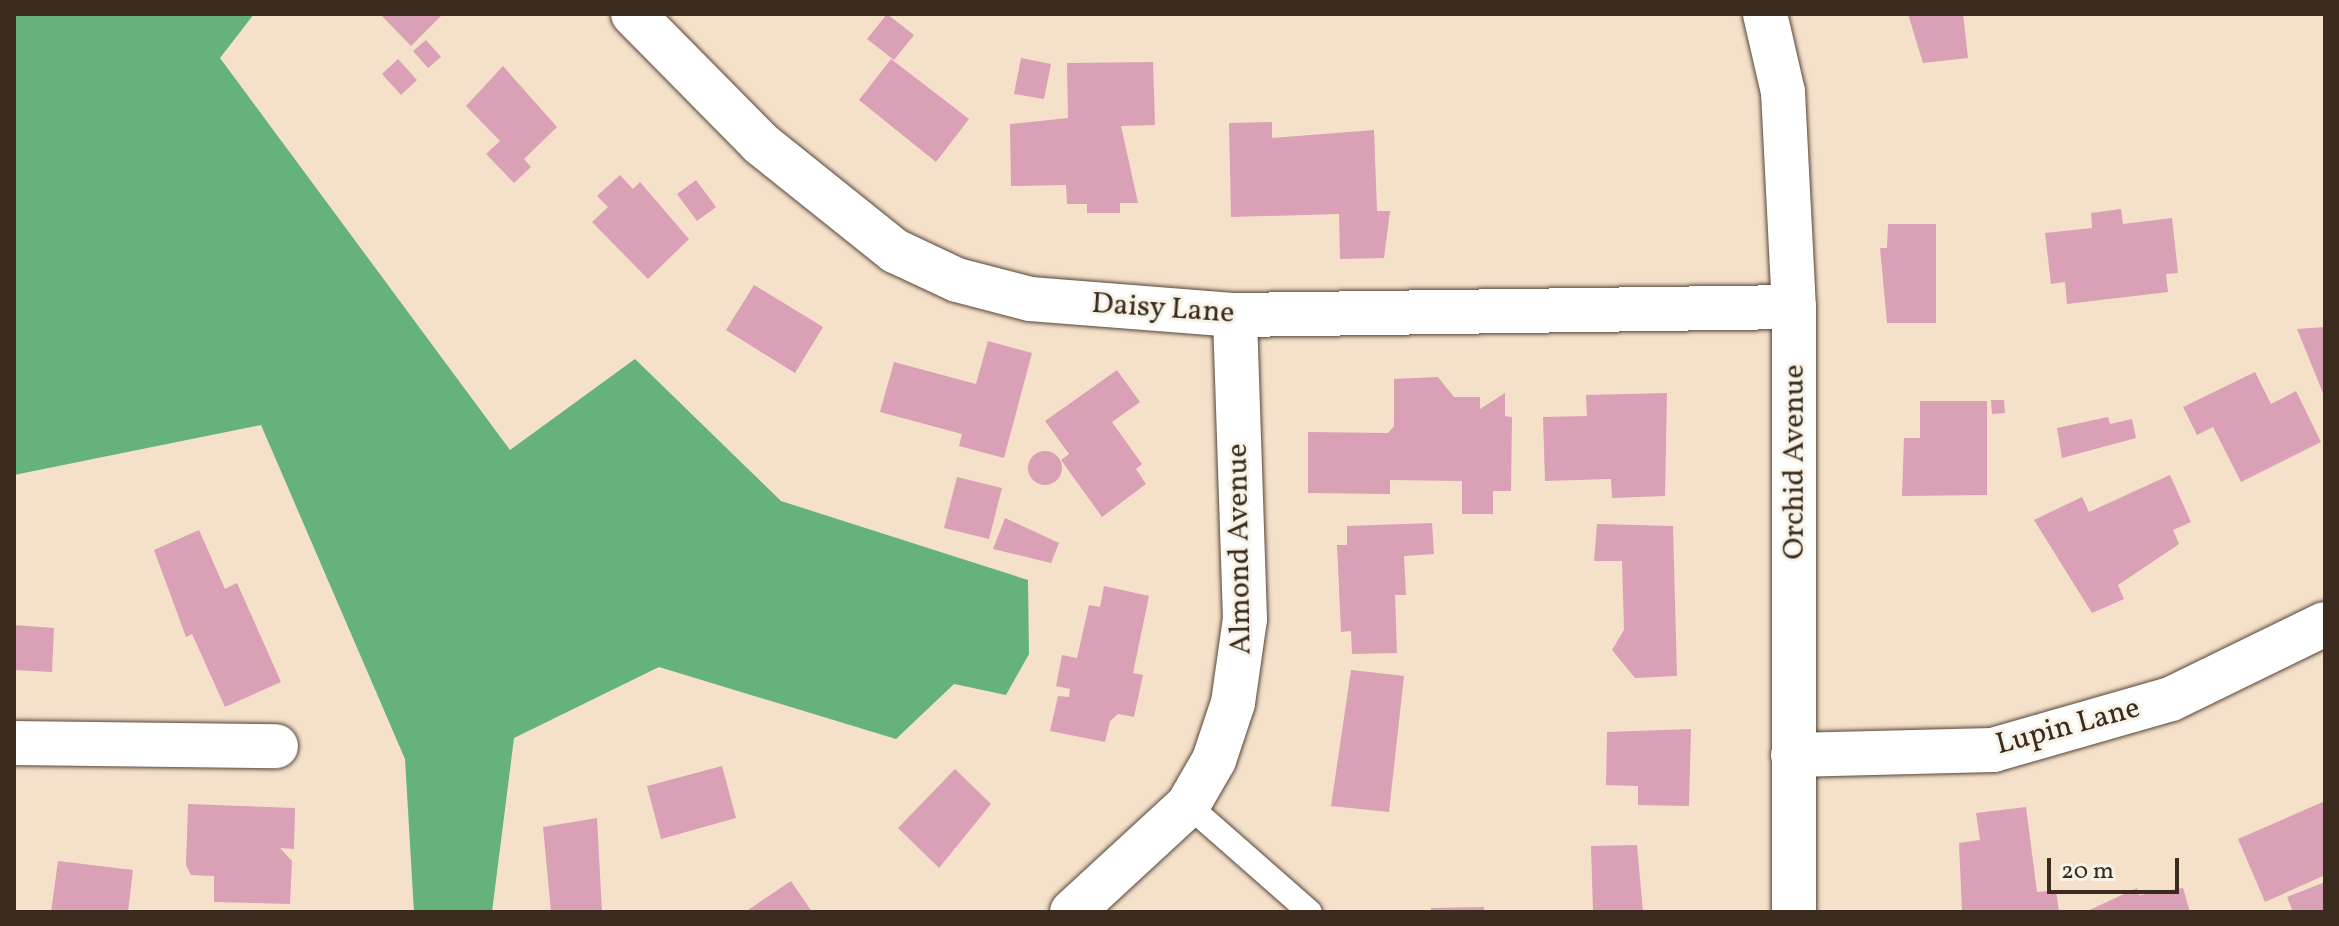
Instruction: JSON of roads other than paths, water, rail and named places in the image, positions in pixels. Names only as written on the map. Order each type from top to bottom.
[{"type":"street","name":"Daisy Lane","points":[[633,14],[760,143],[895,251],[957,280],[1030,299],[1235,315],[1794,307]]},
{"type":"street","name":"Orchid Avenue","points":[[1765,14],[1783,92],[1794,307],[1794,912]]},
{"type":"street","name":"Almond Avenue","points":[[1072,912],[1188,805],[1214,760],[1242,665],[1235,315]]},
{"type":"street","name":"Lupin Lane","points":[[1793,755],[1993,750],[2171,699],[2325,624]]},
{"type":"street","points":[[14,743],[276,746]]},
{"type":"lane","points":[[1188,805],[1310,912]]}]
